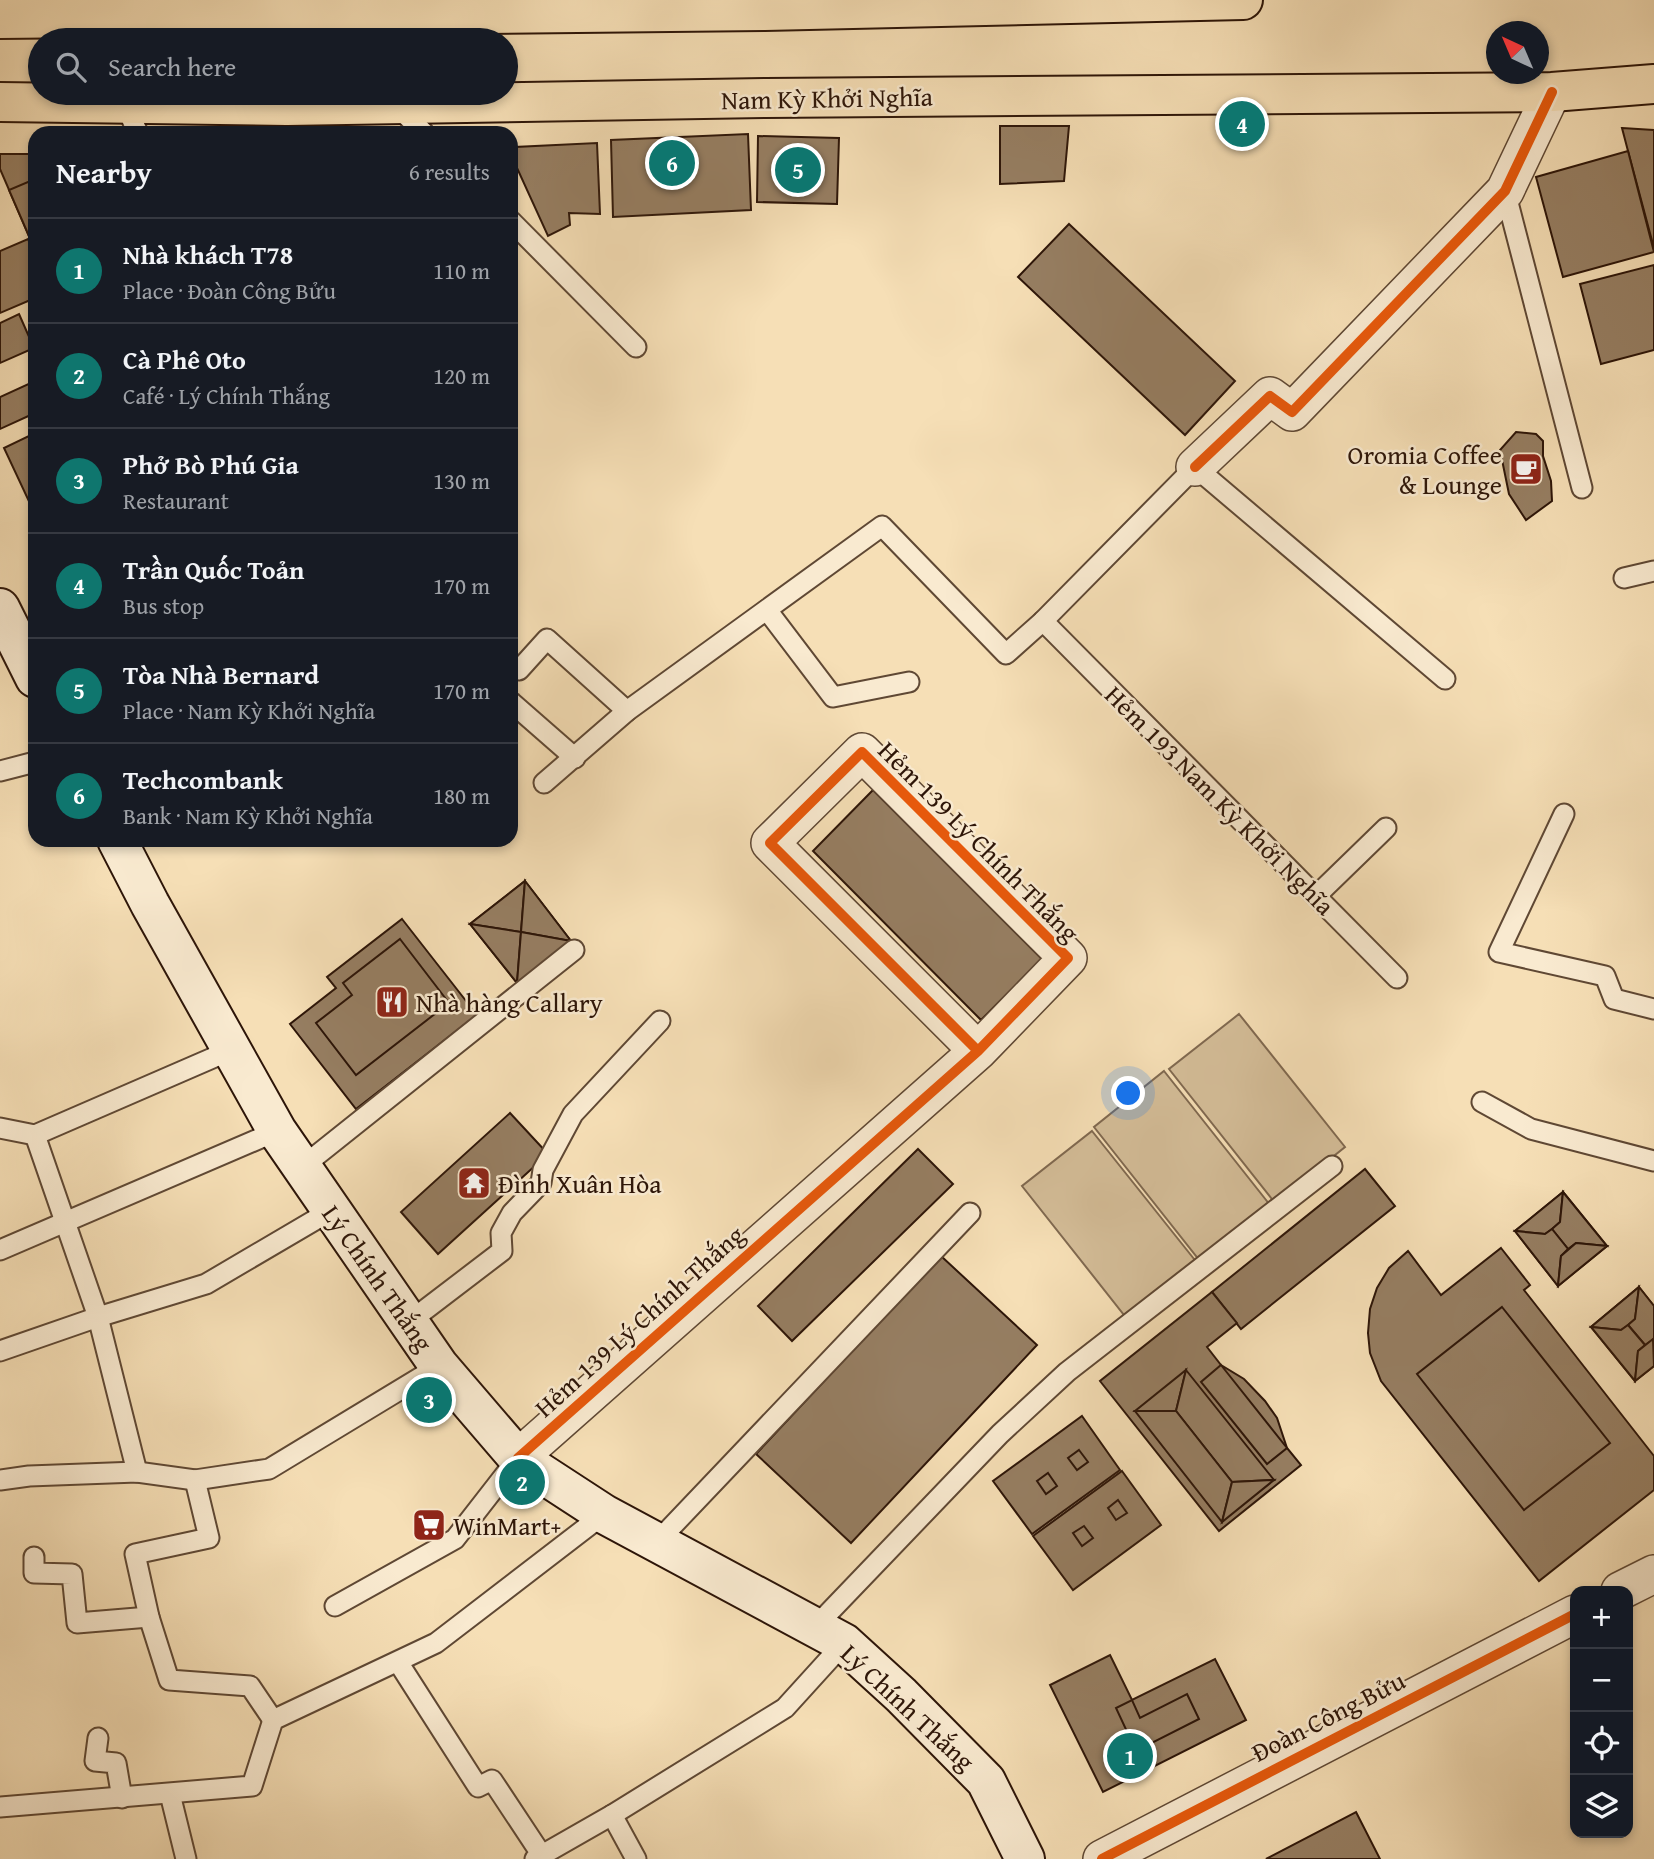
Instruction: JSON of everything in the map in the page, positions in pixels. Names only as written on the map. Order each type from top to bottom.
[{"type":"main road","points":[[0,19],[242,8],[1243,0]]},
{"type":"main road","name":"Nam Kỳ Khởi Nghĩa","points":[[518,103],[1552,92],[1654,84]]},
{"type":"main road","name":"Nam Kỳ Khởi Nghĩa","points":[[0,102],[131,118],[287,106],[342,105]]},
{"type":"main road","points":[[0,608],[28,664]]},
{"type":"main road","name":"Lý Chính Thắng","points":[[121,847],[277,1131],[439,1366],[518,1458],[604,1514],[830,1635],[901,1695],[986,1781],[1025,1859]]},
{"type":"street","points":[[1195,467],[1270,397],[1292,412],[1505,191],[1552,92]]},
{"type":"street","name":"Hẻm 139 Lý Chính Thắng","points":[[518,1458],[978,1051],[1068,958],[862,752],[770,843],[978,1051]]},
{"type":"street","points":[[1630,1586],[1654,1574]]},
{"type":"street","name":"Đoàn Công Bửu","points":[[1102,1859],[1570,1617]]},
{"type":"lane","points":[[397,105],[417,126]]},
{"type":"lane","points":[[1505,191],[1582,488]]},
{"type":"lane","points":[[518,228],[636,347]]},
{"type":"lane","points":[[544,783],[627,711],[882,526],[1006,654],[1043,621],[1195,467],[1445,679]]},
{"type":"lane","points":[[1624,578],[1654,571]]},
{"type":"lane","points":[[766,610],[833,697],[909,682]]},
{"type":"lane","name":"Hẻm 193 Nam Kỳ Khởi Nghĩa","points":[[1043,621],[1397,978]]},
{"type":"lane","points":[[519,670],[547,639],[627,711]]},
{"type":"lane","points":[[518,708],[575,758]]},
{"type":"lane","points":[[0,771],[28,764]]},
{"type":"lane","points":[[1564,814],[1499,952],[1605,976],[1614,999],[1654,1009]]},
{"type":"lane","points":[[1316,896],[1386,828]]},
{"type":"lane","points":[[302,1167],[574,950]]},
{"type":"lane","points":[[409,1322],[502,1251],[501,1233],[512,1213],[541,1183],[548,1159],[573,1114],[660,1020]]},
{"type":"lane","points":[[0,1128],[35,1135],[231,1050]]},
{"type":"lane","points":[[1482,1102],[1531,1129],[1654,1161]]},
{"type":"lane","points":[[0,1250],[277,1131]]},
{"type":"lane","points":[[35,1135],[98,1317],[137,1472]]},
{"type":"lane","points":[[398,1662],[478,1787],[492,1780],[538,1857],[612,1815],[785,1708],[830,1635],[1000,1434],[1067,1372],[1332,1166]]},
{"type":"lane","points":[[0,1351],[206,1284],[331,1210]]},
{"type":"lane","points":[[657,1542],[970,1213]]},
{"type":"lane","points":[[0,1480],[63,1474],[137,1472],[195,1480],[269,1469],[439,1366]]},
{"type":"lane","points":[[335,1606],[455,1539],[518,1458]]},
{"type":"lane","points":[[195,1480],[209,1538],[135,1554],[149,1617],[169,1681],[250,1686],[273,1720]]},
{"type":"lane","points":[[0,1807],[252,1786],[273,1720],[436,1643],[604,1514]]},
{"type":"lane","points":[[34,1557],[34,1573],[72,1574],[78,1623],[149,1617]]},
{"type":"lane","points":[[98,1738],[95,1761],[116,1762],[122,1798]]},
{"type":"lane","points":[[170,1794],[186,1859]]},
{"type":"lane","points":[[612,1815],[636,1859]]},
{"type":"shaded area","points":[[1239,1014],[1345,1147],[1275,1203],[1169,1069]]},
{"type":"shaded area","points":[[1164,1071],[1270,1205],[1200,1261],[1094,1127]]},
{"type":"shaded area","points":[[1092,1131],[1198,1264],[1128,1320],[1022,1186]]},
{"type":"building","points":[[1000,126],[1069,126],[1064,181],[1000,184]]},
{"type":"building","points":[[1622,128],[1654,130],[1654,248],[1628,151]]},
{"type":"building","points":[[748,134],[751,210],[613,217],[611,140]]},
{"type":"building","points":[[758,136],[839,138],[837,204],[757,202]]},
{"type":"building","points":[[597,143],[600,214],[569,213],[570,225],[548,236],[518,170],[518,147]]},
{"type":"building","points":[[1628,151],[1654,252],[1563,277],[1536,177]]},
{"type":"building","points":[[0,154],[28,154],[28,234],[0,169]]},
{"type":"building","points":[[28,182],[28,234],[9,190]]},
{"type":"building","points":[[1069,224],[1235,381],[1185,435],[1018,277]]},
{"type":"building","points":[[28,239],[28,301],[0,313],[0,251]]},
{"type":"building","points":[[1654,265],[1654,350],[1601,364],[1580,284]]},
{"type":"building","points":[[19,314],[28,334],[28,351],[0,363],[0,323]]},
{"type":"building","points":[[28,384],[28,416],[0,429],[0,397]]},
{"type":"building","name":"Oromia Coffee & Lounge","points":[[1516,432],[1536,434],[1543,441],[1543,456],[1551,481],[1552,501],[1526,520],[1509,494],[1500,450]]},
{"type":"building","points":[[28,436],[28,499],[4,448]]},
{"type":"building","points":[[873,790],[1042,959],[981,1020],[813,851]]},
{"type":"building","points":[[525,881],[571,941],[517,983],[470,924]]},
{"type":"building","points":[[525,881],[521,932],[470,924]]},
{"type":"building","points":[[525,881],[571,941],[521,932]]},
{"type":"building","name":"Nhà hàng Callary","points":[[402,919],[477,1015],[356,1109],[290,1024],[336,988],[327,977]]},
{"type":"building","points":[[470,924],[521,932],[517,983]]},
{"type":"building","points":[[521,932],[571,941],[517,983]]},
{"type":"building","points":[[400,939],[449,1003],[356,1075],[316,1023],[352,995],[343,983]]},
{"type":"building","name":"Đình Xuân Hòa","points":[[510,1113],[548,1154],[438,1254],[401,1212]]},
{"type":"building","points":[[918,1149],[953,1184],[792,1341],[758,1306]]},
{"type":"building","points":[[1365,1169],[1395,1206],[1241,1329],[1212,1292]]},
{"type":"building","points":[[1563,1192],[1607,1246],[1558,1286],[1515,1231]]},
{"type":"building","points":[[1563,1192],[1560,1222],[1552,1229],[1545,1234],[1515,1231]]},
{"type":"building","points":[[1563,1192],[1607,1246],[1576,1243],[1568,1249],[1552,1229],[1560,1222]]},
{"type":"building","points":[[1552,1229],[1568,1249],[1561,1256],[1558,1286],[1515,1231],[1545,1234]]},
{"type":"building","points":[[1576,1243],[1607,1246],[1558,1286],[1561,1256]]},
{"type":"building","points":[[1501,1248],[1530,1285],[1524,1290],[1654,1456],[1654,1490],[1539,1581],[1381,1381],[1370,1353],[1370,1309],[1377,1288],[1389,1268],[1408,1251],[1441,1295]]},
{"type":"building","points":[[941,1256],[1037,1345],[851,1543],[756,1454]]},
{"type":"building","points":[[1639,1287],[1654,1306],[1654,1366],[1635,1381],[1591,1327]]},
{"type":"building","points":[[1639,1287],[1635,1319],[1628,1325],[1621,1330],[1591,1327]]},
{"type":"building","points":[[1639,1287],[1654,1306],[1654,1339],[1645,1345],[1628,1325],[1635,1319]]},
{"type":"building","points":[[1212,1292],[1237,1323],[1207,1347],[1221,1365],[1244,1379],[1265,1401],[1277,1418],[1287,1448],[1301,1465],[1219,1531],[1100,1381]]},
{"type":"building","points":[[1502,1307],[1610,1443],[1524,1510],[1417,1374]]},
{"type":"building","points":[[1628,1325],[1645,1345],[1638,1351],[1635,1381],[1591,1327],[1621,1330]]},
{"type":"building","points":[[1653,1339],[1654,1366],[1635,1381],[1638,1351]]},
{"type":"building","points":[[1221,1365],[1287,1448],[1267,1464],[1201,1382]]},
{"type":"building","points":[[1186,1370],[1176,1411],[1135,1411]]},
{"type":"building","points":[[1186,1370],[1274,1480],[1232,1482],[1176,1411]]},
{"type":"building","points":[[1135,1411],[1176,1411],[1232,1482],[1222,1522]]},
{"type":"building","points":[[1082,1416],[1120,1470],[1032,1534],[993,1481]]},
{"type":"building","points":[[1079,1450],[1088,1462],[1077,1470],[1068,1458]]},
{"type":"building","points":[[1122,1471],[1161,1525],[1073,1590],[1033,1536]]},
{"type":"building","points":[[1048,1473],[1057,1486],[1046,1494],[1037,1481]]},
{"type":"building","points":[[1274,1480],[1222,1522],[1232,1482]]},
{"type":"building","points":[[1118,1500],[1127,1513],[1116,1520],[1108,1508]]},
{"type":"building","points":[[1084,1526],[1093,1538],[1082,1546],[1073,1533]]},
{"type":"building","points":[[1110,1655],[1132,1700],[1215,1659],[1246,1720],[1103,1792],[1050,1685]]},
{"type":"building","points":[[1187,1694],[1199,1719],[1136,1751],[1116,1708],[1132,1700],[1140,1718]]},
{"type":"building","points":[[1356,1812],[1380,1859],[1266,1859]]},
{"type":"cycle path","points":[[1195,467],[1270,396],[1292,412],[1505,191],[1552,92]]},
{"type":"cycle path","points":[[518,1458],[978,1051],[1068,958],[862,752],[770,843],[978,1051]]},
{"type":"cycle path","points":[[1102,1859],[1570,1617]]},
{"type":"place","name":"Trần Quốc Toản","points":[[1242,124]]},
{"type":"place","name":"Techcombank","points":[[672,163]]},
{"type":"place","name":"Tòa Nhà Bernard","points":[[798,170]]},
{"type":"place","name":"Oromia Coffee & Lounge","points":[[1526,469]]},
{"type":"place","name":"Nhà hàng Callary","points":[[392,1002]]},
{"type":"place","name":"Đình Xuân Hòa","points":[[474,1183]]},
{"type":"place","name":"Phở Bò Phú Gia","points":[[429,1400]]},
{"type":"place","name":"Cà Phê Oto","points":[[522,1482]]},
{"type":"place","name":"WinMart+","points":[[429,1525]]},
{"type":"place","name":"Nhà khách T78","points":[[1130,1756]]}]
